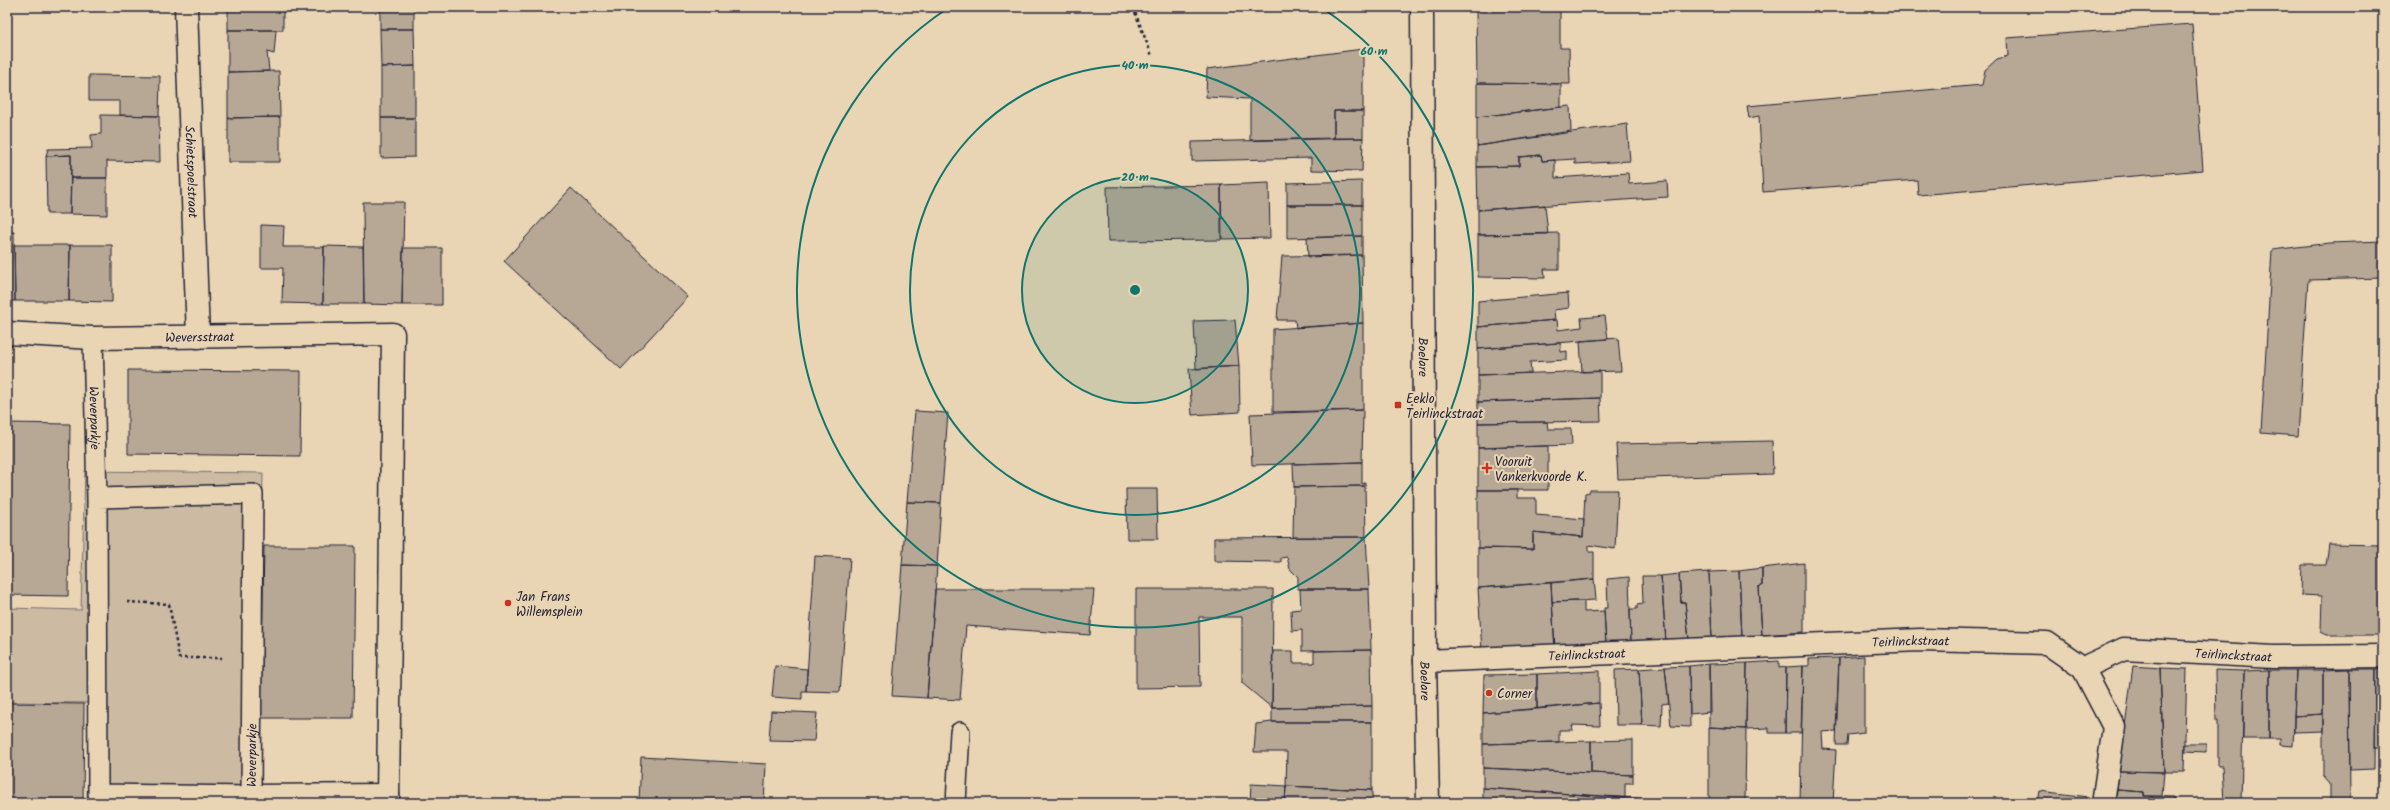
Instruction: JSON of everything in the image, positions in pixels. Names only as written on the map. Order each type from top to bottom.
[{"type":"street","name":"Schietspoelstraat","points":[[186,7],[198,337]]},
{"type":"street","name":"Boelare","points":[[1422,7],[1425,660],[1428,803]]},
{"type":"street","name":"Weversstraat","points":[[7,333],[93,338],[392,334],[388,799]]},
{"type":"street","name":"Teirlinckstraat","points":[[1425,660],[1920,640],[2047,643],[2083,668],[2124,649],[2274,657],[2383,656]]},
{"type":"street","points":[[2083,668],[2114,727],[2103,803]]},
{"type":"street","points":[[251,796],[388,799]]},
{"type":"lane","name":"Weverparkje","points":[[93,338],[97,498],[98,794],[251,796],[253,494],[97,498]]},
{"type":"lane","points":[[956,803],[960,732]]},
{"type":"path","points":[[1134,7],[1152,56]]},
{"type":"path","points":[[98,600],[169,604],[179,658],[252,659]]},
{"type":"shaded area","points":[[85,471],[263,473],[257,803],[87,803],[89,703],[7,702],[7,608],[81,610]]},
{"type":"building","points":[[228,7],[300,7],[300,9],[283,8],[283,30],[228,30]]},
{"type":"building","points":[[380,7],[414,7],[414,29],[380,29]]},
{"type":"building","points":[[1476,7],[1560,7],[1560,48],[1569,48],[1570,84],[1477,83]]},
{"type":"building","points":[[2192,24],[2203,170],[1918,195],[1917,180],[1763,192],[1759,116],[1749,118],[1747,106],[1982,85],[1985,70],[1997,59],[2008,56],[2007,38]]},
{"type":"building","points":[[380,29],[414,29],[415,66],[381,67]]},
{"type":"building","points":[[228,30],[276,30],[274,54],[267,52],[269,71],[228,72]]},
{"type":"building","points":[[1363,49],[1363,111],[1334,111],[1334,138],[1250,140],[1250,99],[1206,97],[1207,69]]},
{"type":"building","points":[[415,66],[415,118],[381,118],[381,67]]},
{"type":"building","points":[[279,71],[280,117],[228,118],[228,72]]},
{"type":"building","points":[[89,75],[160,76],[159,116],[120,115],[120,101],[89,101]]},
{"type":"building","points":[[1477,83],[1561,84],[1561,107],[1477,117]]},
{"type":"building","points":[[1570,106],[1571,131],[1477,146],[1477,117]]},
{"type":"building","points":[[1334,111],[1363,111],[1363,138],[1334,138]]},
{"type":"building","points":[[101,115],[159,116],[160,162],[107,161],[107,178],[71,178],[71,155],[46,156],[48,149],[92,148],[91,135],[101,134]]},
{"type":"building","points":[[280,117],[280,162],[228,162],[228,118]]},
{"type":"building","points":[[381,118],[415,118],[415,157],[381,158]]},
{"type":"building","points":[[1627,124],[1630,161],[1575,164],[1575,159],[1542,161],[1541,155],[1519,157],[1519,166],[1477,167],[1477,146]]},
{"type":"building","points":[[1363,138],[1362,171],[1311,170],[1311,158],[1192,161],[1192,142]]},
{"type":"building","points":[[71,155],[70,214],[47,214],[46,156]]},
{"type":"building","points":[[1541,155],[1542,161],[1555,160],[1555,178],[1628,173],[1629,184],[1667,181],[1668,197],[1478,210],[1477,167],[1519,166],[1519,157]]},
{"type":"building","points":[[71,178],[107,178],[107,215],[70,214]]},
{"type":"building","points":[[1362,181],[1362,205],[1287,205],[1287,183]]},
{"type":"building","points":[[1269,183],[1270,238],[1222,239],[1221,185]]},
{"type":"building","points":[[1221,185],[1221,240],[1108,241],[1107,187]]},
{"type":"building","points":[[571,188],[688,297],[621,369],[504,261]]},
{"type":"building","points":[[363,202],[404,202],[402,305],[364,304]]},
{"type":"building","points":[[1287,205],[1362,205],[1362,236],[1287,238]]},
{"type":"building","points":[[1545,205],[1548,234],[1478,235],[1478,210]]},
{"type":"building","points":[[261,225],[284,226],[283,247],[324,247],[323,304],[282,303],[283,268],[261,268]]},
{"type":"building","points":[[7,232],[14,232],[15,301],[7,301]]},
{"type":"building","points":[[1559,233],[1559,269],[1544,269],[1545,278],[1478,277],[1478,235]]},
{"type":"building","points":[[1362,236],[1362,255],[1308,257],[1307,238]]},
{"type":"building","points":[[2383,241],[2383,278],[2308,280],[2298,436],[2261,433],[2272,250],[2330,243]]},
{"type":"building","points":[[14,245],[70,245],[69,301],[15,301]]},
{"type":"building","points":[[70,245],[112,245],[112,302],[69,301]]},
{"type":"building","points":[[324,246],[363,247],[364,304],[323,304]]},
{"type":"building","points":[[403,248],[442,248],[442,305],[402,305]]},
{"type":"building","points":[[1362,255],[1363,323],[1296,328],[1295,320],[1277,320],[1282,256]]},
{"type":"building","points":[[1568,293],[1569,308],[1554,310],[1555,320],[1478,327],[1478,301]]},
{"type":"building","points":[[1605,316],[1608,339],[1478,349],[1478,327],[1557,320],[1558,330],[1582,327],[1581,318]]},
{"type":"building","points":[[1235,320],[1239,366],[1196,369],[1194,321]]},
{"type":"building","points":[[1363,323],[1363,410],[1273,412],[1273,329]]},
{"type":"building","points":[[1618,338],[1621,371],[1582,372],[1580,341]]},
{"type":"building","points":[[1560,343],[1561,352],[1567,351],[1567,360],[1530,362],[1531,373],[1478,375],[1478,349]]},
{"type":"building","points":[[1239,366],[1240,412],[1192,415],[1189,369]]},
{"type":"building","points":[[128,370],[301,371],[300,456],[128,454]]},
{"type":"building","points":[[1600,371],[1600,398],[1478,402],[1478,375]]},
{"type":"building","points":[[1600,398],[1601,421],[1478,423],[1478,402]]},
{"type":"building","points":[[1363,410],[1362,462],[1252,465],[1250,414]]},
{"type":"building","points":[[915,411],[948,413],[941,503],[907,502]]},
{"type":"building","points":[[1547,422],[1548,429],[1571,429],[1572,445],[1478,448],[1478,423]]},
{"type":"building","points":[[7,423],[70,424],[68,596],[7,595]]},
{"type":"building","points":[[1772,441],[1773,474],[1618,479],[1616,444]]},
{"type":"building","points":[[1548,446],[1548,490],[1478,490],[1478,448]]},
{"type":"building","points":[[1362,462],[1362,484],[1365,483],[1365,486],[1294,487],[1293,464]]},
{"type":"building","points":[[1365,486],[1366,537],[1293,537],[1294,487]]},
{"type":"building","points":[[1126,489],[1157,489],[1158,539],[1127,539]]},
{"type":"building","points":[[1478,490],[1517,490],[1517,498],[1536,498],[1536,515],[1584,519],[1583,537],[1533,532],[1533,549],[1478,548]]},
{"type":"building","points":[[1590,490],[1618,490],[1615,549],[1589,545],[1589,552],[1594,552],[1594,579],[1478,588],[1478,548],[1533,549],[1533,532],[1583,537],[1585,493],[1590,492]]},
{"type":"building","points":[[907,502],[941,503],[937,566],[902,565]]},
{"type":"building","points":[[1366,537],[1369,589],[1298,589],[1298,577],[1290,569],[1287,557],[1281,558],[1281,562],[1214,561],[1214,538]]},
{"type":"building","points":[[2329,544],[2383,545],[2383,635],[2327,635],[2321,632],[2322,596],[2301,595],[2302,565],[2326,565]]},
{"type":"building","points":[[264,546],[355,546],[353,718],[261,718]]},
{"type":"building","points":[[815,556],[850,558],[840,692],[806,691]]},
{"type":"building","points":[[1804,563],[1804,632],[1762,635],[1759,586],[1762,586],[1762,568]]},
{"type":"building","points":[[902,565],[937,566],[927,698],[892,696]]},
{"type":"building","points":[[1762,568],[1762,586],[1759,586],[1762,635],[1742,637],[1739,571]]},
{"type":"building","points":[[1739,571],[1742,637],[1712,639],[1709,572]]},
{"type":"building","points":[[1709,572],[1712,639],[1689,640],[1685,602],[1681,602],[1679,574]]},
{"type":"building","points":[[1679,574],[1681,602],[1685,602],[1689,640],[1666,642],[1661,576]]},
{"type":"building","points":[[1642,576],[1661,576],[1666,642],[1631,645],[1630,609],[1637,609],[1637,605],[1643,604]]},
{"type":"building","points":[[1629,577],[1631,645],[1606,646],[1604,608],[1608,608],[1607,579]]},
{"type":"building","points":[[1594,579],[1596,600],[1552,602],[1551,583]]},
{"type":"building","points":[[1551,583],[1555,649],[1482,651],[1478,588]]},
{"type":"building","points":[[935,589],[1094,589],[1090,635],[966,626],[960,700],[927,698]]},
{"type":"building","points":[[1136,589],[1273,589],[1272,708],[1242,683],[1242,617],[1199,617],[1200,687],[1136,688]]},
{"type":"building","points":[[1300,589],[1369,589],[1371,650],[1302,651],[1302,630],[1292,631],[1291,610],[1301,609]]},
{"type":"building","points":[[1584,601],[1584,612],[1604,611],[1606,646],[1555,649],[1552,602]]},
{"type":"building","points":[[1371,650],[1372,706],[1272,708],[1273,651],[1293,651],[1293,663],[1314,663],[1314,651]]},
{"type":"building","points":[[1864,656],[1864,733],[1848,735],[1847,745],[1836,745],[1839,658]]},
{"type":"building","points":[[1839,658],[1836,731],[1822,732],[1823,749],[1836,750],[1833,803],[1800,803],[1803,666],[1809,666],[1809,659]]},
{"type":"building","points":[[1779,661],[1779,668],[1786,667],[1785,733],[1769,733],[1769,728],[1746,729],[1747,663]]},
{"type":"building","points":[[1747,663],[1746,729],[1709,727],[1709,664]]},
{"type":"building","points":[[1709,664],[1710,712],[1690,714],[1689,666]]},
{"type":"building","points":[[775,666],[807,669],[806,691],[802,691],[802,699],[772,697]]},
{"type":"building","points":[[1689,666],[1690,727],[1671,726],[1665,667]]},
{"type":"building","points":[[1803,666],[1801,733],[1785,733],[1786,667]]},
{"type":"building","points":[[2133,666],[2160,668],[2164,772],[2119,771]]},
{"type":"building","points":[[1665,667],[1669,703],[1662,704],[1661,726],[1642,725],[1639,669]]},
{"type":"building","points":[[2160,668],[2187,669],[2184,772],[2164,772]]},
{"type":"building","points":[[1639,669],[1642,725],[1616,725],[1615,670]]},
{"type":"building","points":[[2349,669],[2350,803],[2330,803],[2330,784],[2323,776],[2323,670]]},
{"type":"building","points":[[2349,669],[2375,669],[2374,769],[2350,770]]},
{"type":"building","points":[[2375,669],[2383,669],[2383,748],[2374,748]]},
{"type":"building","points":[[2215,670],[2244,671],[2241,803],[2224,803],[2222,766],[2218,766],[2218,721],[2216,721]]},
{"type":"building","points":[[2269,670],[2296,670],[2293,746],[2280,745],[2280,739],[2269,739]]},
{"type":"building","points":[[2269,670],[2269,739],[2243,739],[2244,671]]},
{"type":"building","points":[[2296,670],[2323,670],[2323,714],[2294,716]]},
{"type":"building","points":[[1599,671],[1599,703],[1537,709],[1537,674]]},
{"type":"building","points":[[1537,674],[1537,709],[1483,713],[1484,675]]},
{"type":"building","points":[[7,703],[84,704],[83,803],[7,803]]},
{"type":"building","points":[[1599,703],[1600,726],[1572,725],[1573,730],[1559,730],[1559,742],[1483,744],[1483,713]]},
{"type":"building","points":[[1372,706],[1372,722],[1272,722],[1272,708]]},
{"type":"building","points":[[771,711],[817,713],[814,741],[769,740]]},
{"type":"building","points":[[2323,714],[2323,731],[2294,732],[2294,716]]},
{"type":"building","points":[[1272,722],[1372,722],[1372,790],[1286,786],[1287,752],[1254,752],[1256,724]]},
{"type":"building","points":[[1709,727],[1746,729],[1745,803],[1709,803]]},
{"type":"building","points":[[1633,740],[1633,775],[1591,773],[1591,741]]},
{"type":"building","points":[[1591,741],[1591,773],[1483,768],[1483,744]]},
{"type":"building","points":[[2185,744],[2206,744],[2206,752],[2185,751]]},
{"type":"building","points":[[641,757],[766,764],[764,803],[639,803]]},
{"type":"building","points":[[1483,768],[1633,775],[1633,783],[1625,783],[1625,798],[1483,788]]},
{"type":"building","points":[[2119,771],[2164,772],[2162,796],[2144,796],[2144,792],[2117,790]]},
{"type":"building","points":[[1251,784],[1286,786],[1285,803],[1250,803]]},
{"type":"building","points":[[1286,786],[1372,790],[1372,803],[1285,803]]},
{"type":"building","points":[[1483,788],[1649,799],[1648,803],[1483,803]]},
{"type":"building","points":[[2117,790],[2144,792],[2144,796],[2173,797],[2174,803],[2116,803]]},
{"type":"building","points":[[2039,791],[2089,797],[2088,803],[2037,803]]},
{"type":"building","points":[[1670,800],[1706,803],[1670,803]]},
{"type":"place","name":"Eeklo Teirlinckstraat","points":[[1398,405]]},
{"type":"place","name":"Vooruit Vankerkvoorde K.","points":[[1487,468]]},
{"type":"place","name":"Jan Frans Willemsplein","points":[[508,603]]},
{"type":"place","name":"Corner","points":[[1489,693]]}]
